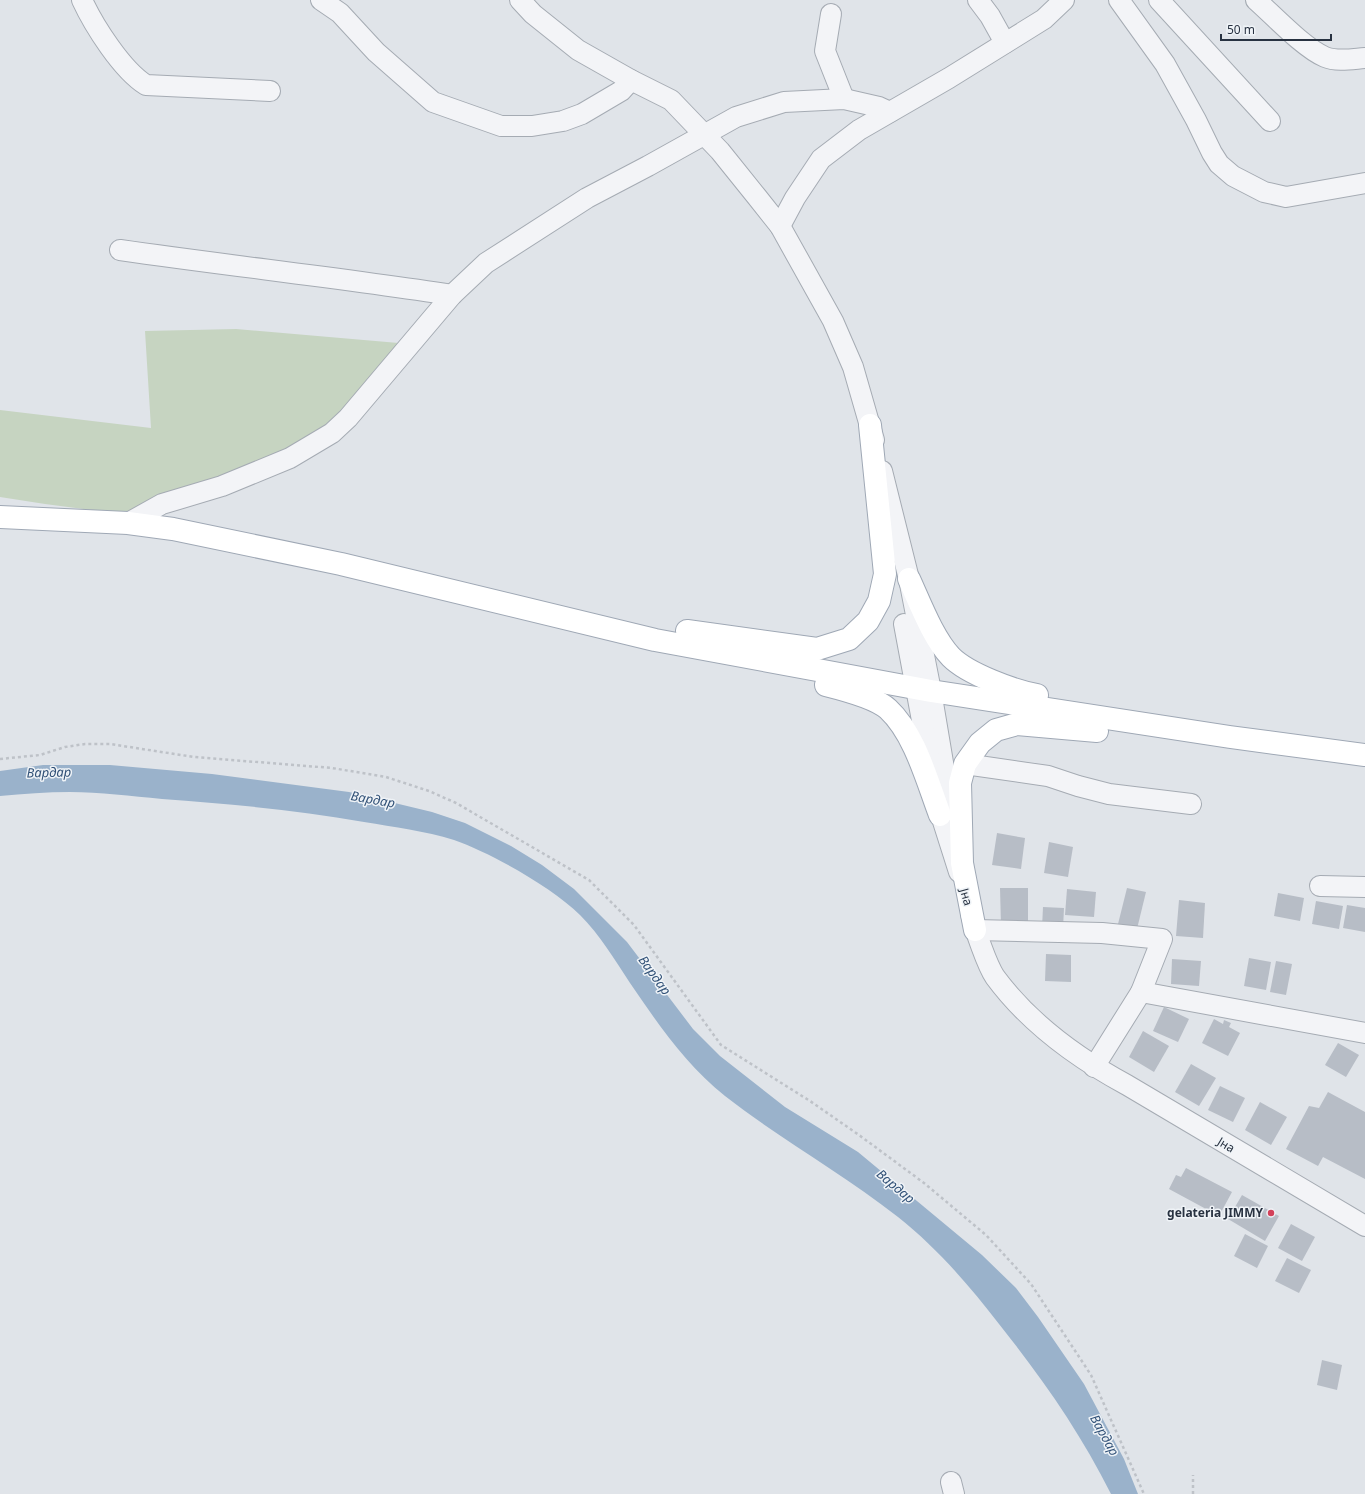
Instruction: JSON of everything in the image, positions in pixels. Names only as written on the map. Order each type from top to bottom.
[{"type":"main road","points":[[521,608],[817,649],[849,639],[868,621],[879,601],[885,574],[870,425]]},
{"type":"main road","points":[[0,517],[128,523],[173,529],[333,563],[655,640],[923,689],[1230,737],[1365,755]]},
{"type":"main road","points":[[909,579],[931,628],[951,657],[972,671],[1017,691],[1159,718],[1230,737]]},
{"type":"main road","points":[[655,640],[715,660],[853,692],[888,708],[909,736],[940,815]]},
{"type":"main road","points":[[975,930],[962,863],[960,783],[965,764],[980,743],[996,730],[1017,724],[1156,738],[1230,737]]},
{"type":"street","points":[[82,0],[88,12],[121,62],[136,78],[146,84],[270,91]]},
{"type":"street","points":[[321,0],[340,13],[376,52],[433,102],[501,126],[532,126],[563,121],[582,114],[621,90],[631,80]]},
{"type":"street","points":[[520,0],[533,14],[578,50],[631,80],[671,100],[720,151],[780,226],[833,320],[853,368],[870,425],[909,579],[940,815],[956,864]]},
{"type":"street","points":[[978,0],[990,16],[1005,43]]},
{"type":"street","points":[[1119,0],[1165,64],[1219,164],[1233,176],[1264,192],[1286,197],[1365,183]]},
{"type":"street","points":[[1159,0],[1270,121]]},
{"type":"street","points":[[1256,0],[1308,46],[1325,57],[1338,60],[1365,58]]},
{"type":"street","points":[[780,226],[795,198],[821,159],[859,130],[949,78],[1044,18],[1055,3]]},
{"type":"street","points":[[832,14],[825,51],[844,99]]},
{"type":"street","points":[[128,523],[162,504],[222,486],[290,458],[332,432],[348,418],[452,295],[486,263],[587,198],[736,117],[784,102],[844,99],[879,107],[890,112]]},
{"type":"street","points":[[120,250],[337,278],[452,295]]},
{"type":"street","points":[[870,425],[923,689],[952,809],[956,864]]},
{"type":"street","points":[[965,764],[1048,776],[1109,794],[1191,804]]},
{"type":"street","name":"Јна","points":[[956,864],[975,930],[994,976],[1035,1022],[1094,1067],[1363,1220]]},
{"type":"street","points":[[1320,886],[1365,887]]},
{"type":"street","points":[[975,930],[1102,933],[1162,939],[1141,992],[1094,1067]]},
{"type":"street","points":[[1141,992],[1365,1033]]},
{"type":"path","points":[[0,759],[40,755],[65,747],[85,744],[110,744],[194,757],[332,768],[386,778],[429,791],[456,803],[589,880],[634,925],[721,1045],[810,1101],[924,1183],[986,1235],[1031,1284],[1091,1375],[1144,1494]]},
{"type":"path","points":[[1192,1494],[1193,1475]]},
{"type":"green space","points":[[236,329],[410,344],[348,418],[222,486],[122,514],[0,497],[0,410],[151,428],[145,331]]},
{"type":"water","name":"Вардар","points":[[43,765],[110,765],[212,774],[349,792],[432,812],[465,823],[511,846],[542,865],[574,889],[627,942],[693,1029],[720,1056],[785,1107],[858,1152],[982,1255],[1016,1288],[1084,1384],[1124,1459],[1138,1494],[1111,1494],[1073,1427],[1045,1385],[988,1309],[939,1254],[898,1217],[877,1201],[767,1127],[711,1084],[685,1057],[662,1029],[594,931],[568,904],[538,882],[485,853],[454,840],[421,832],[314,814],[116,794],[53,792],[0,796],[0,771]]},
{"type":"building","points":[[997,833],[1025,838],[1021,869],[992,865]]},
{"type":"building","points":[[1049,842],[1073,847],[1068,877],[1044,873]]},
{"type":"building","points":[[1000,888],[1028,888],[1028,926],[1001,926]]},
{"type":"building","points":[[1127,888],[1146,892],[1136,933],[1117,928]]},
{"type":"building","points":[[1067,889],[1096,892],[1094,917],[1065,915]]},
{"type":"building","points":[[1278,893],[1304,898],[1300,921],[1274,916]]},
{"type":"building","points":[[1179,900],[1205,903],[1203,938],[1176,936]]},
{"type":"building","points":[[1316,901],[1343,906],[1339,929],[1312,924]]},
{"type":"building","points":[[1347,905],[1365,908],[1365,932],[1343,928]]},
{"type":"building","points":[[1043,907],[1064,908],[1063,929],[1042,928]]},
{"type":"building","points":[[1046,954],[1071,955],[1071,982],[1045,981]]},
{"type":"building","points":[[1249,958],[1271,962],[1266,990],[1244,986]]},
{"type":"building","points":[[1172,959],[1201,961],[1199,986],[1171,984]]},
{"type":"building","points":[[1276,961],[1292,964],[1286,995],[1270,992]]},
{"type":"building","points":[[1164,1007],[1189,1019],[1178,1042],[1153,1031]]},
{"type":"building","points":[[1214,1019],[1223,1024],[1224,1020],[1231,1023],[1229,1027],[1240,1033],[1228,1056],[1202,1043]]},
{"type":"building","points":[[1143,1031],[1169,1046],[1154,1072],[1129,1057]]},
{"type":"building","points":[[1338,1043],[1359,1055],[1346,1077],[1325,1065]]},
{"type":"building","points":[[1191,1064],[1216,1078],[1199,1106],[1175,1092]]},
{"type":"building","points":[[1220,1086],[1245,1098],[1233,1122],[1208,1110]]},
{"type":"building","points":[[1328,1092],[1365,1112],[1365,1179],[1323,1157],[1318,1166],[1286,1149],[1309,1106],[1319,1108]]},
{"type":"building","points":[[1260,1102],[1287,1117],[1271,1145],[1245,1130]]},
{"type":"building","points":[[1186,1168],[1232,1192],[1219,1216],[1169,1189],[1176,1175],[1181,1177]]},
{"type":"building","points":[[1242,1195],[1279,1216],[1265,1241],[1228,1219]]},
{"type":"building","points":[[1291,1224],[1315,1237],[1302,1261],[1278,1248]]},
{"type":"building","points":[[1245,1234],[1268,1246],[1257,1268],[1234,1256]]},
{"type":"building","points":[[1287,1258],[1311,1270],[1299,1293],[1275,1281]]},
{"type":"building","points":[[1322,1360],[1342,1365],[1337,1390],[1317,1385]]},
{"type":"place","name":"gelateria JIMMY","points":[[1271,1213]]}]
